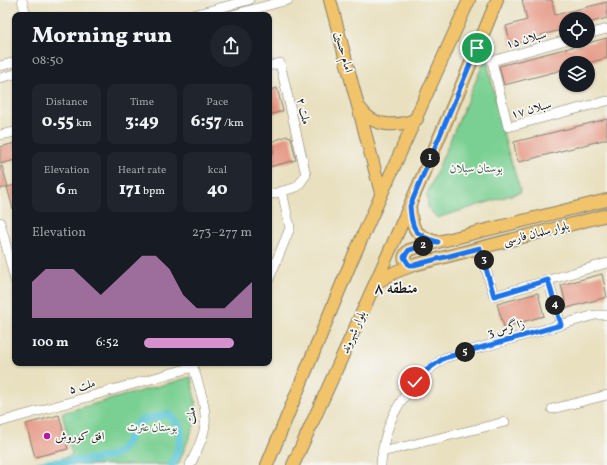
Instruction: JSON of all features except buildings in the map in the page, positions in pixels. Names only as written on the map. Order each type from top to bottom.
[{"type":"main road","name":"امام حسین","points":[[330,0],[382,193]]},
{"type":"main road","points":[[267,465],[382,193],[417,119],[469,0]]},
{"type":"main road","name":"بلوار شهروند","points":[[293,465],[410,206],[458,96],[496,0]]},
{"type":"main road","points":[[358,103],[364,114],[373,121],[384,124],[396,125],[417,119]]},
{"type":"main road","name":"بلوار سلمان فارسی","points":[[414,265],[409,265],[405,262],[405,253],[409,250],[607,200]]},
{"type":"main road","points":[[410,206],[412,226],[421,237],[438,242]]},
{"type":"main road","name":"بلوار سلمان فارسی","points":[[376,283],[395,272],[414,265],[607,215]]},
{"type":"street","points":[[22,0],[25,12]]},
{"type":"street","points":[[204,12],[249,0]]},
{"type":"street","points":[[243,12],[288,0]]},
{"type":"street","points":[[595,32],[607,29]]},
{"type":"street","name":"سبلان ۱۵","points":[[508,127],[492,61],[559,42]]},
{"type":"street","points":[[0,66],[12,63]]},
{"type":"street","name":"ملت ۲","points":[[272,65],[280,63],[306,175],[297,187],[282,191]]},
{"type":"street","points":[[0,78],[12,75]]},
{"type":"street","name":"سبلان ۱۷","points":[[508,127],[607,101]]},
{"type":"street","points":[[0,136],[12,133]]},
{"type":"street","points":[[272,194],[282,191],[290,228],[272,273]]},
{"type":"street","points":[[0,222],[12,268]]},
{"type":"street","points":[[480,248],[494,296],[607,263]]},
{"type":"street","points":[[548,280],[561,325]]},
{"type":"street","name":"زاگرس 3","points":[[381,465],[386,433],[397,407],[424,372],[444,358],[595,315],[607,315]]},
{"type":"street","name":"ملت ۵","points":[[0,422],[190,366]]},
{"type":"street","name":"ملت","points":[[190,465],[201,440],[205,424],[203,407],[193,366]]},
{"type":"street","points":[[552,409],[607,395]]},
{"type":"street","points":[[382,452],[505,422]]},
{"type":"green space","name":"بوستان سبلان","points":[[486,57],[506,145],[521,192],[437,218],[428,208],[427,194]]},
{"type":"green space","name":"بوستان عترت","points":[[191,377],[198,416],[178,465],[39,465],[72,455],[62,413]]},
{"type":"waterway","points":[[39,465],[100,459],[110,456],[122,449],[140,421],[167,414],[174,419],[178,425],[181,437],[178,451],[172,465]]},
{"type":"place","name":"افق کوروش","points":[[47,436]]},
{"type":"district","name":"منطقه ۸","points":[[396,287]]},
{"type":"route","points":[[415,382],[424,372],[444,358],[561,325],[548,280],[494,296],[480,248],[414,265],[409,265],[405,262],[405,253],[409,250],[438,242],[421,237],[412,226],[410,206],[458,96],[477,48]]}]
